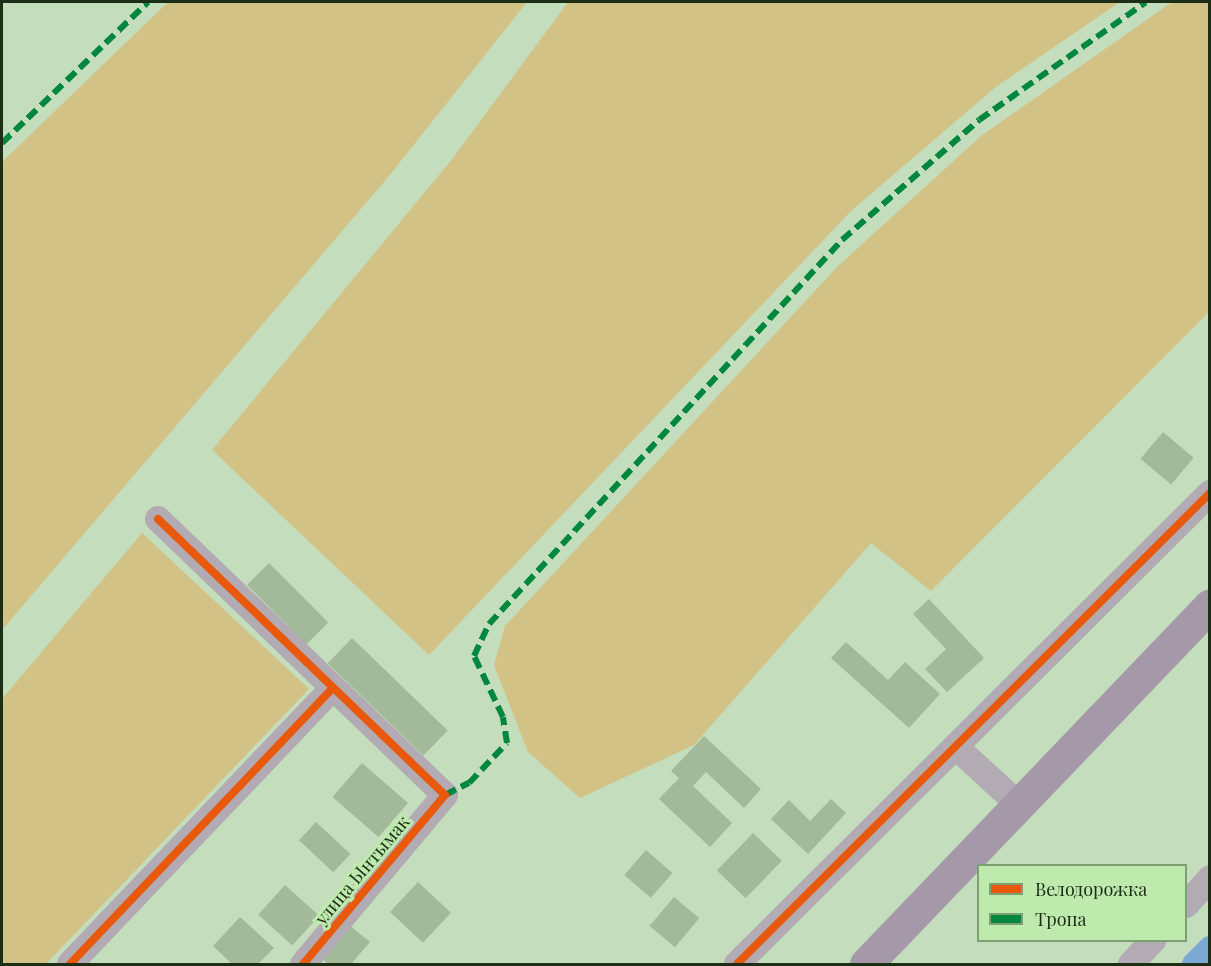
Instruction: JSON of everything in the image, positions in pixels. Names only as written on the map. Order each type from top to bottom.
[{"type":"main road","points":[[866,964],[1209,605]]},
{"type":"street","points":[[737,964],[1209,493]]},
{"type":"street","points":[[70,964],[333,688],[158,519]]},
{"type":"street","name":"улица Ынтымак","points":[[303,964],[445,795],[333,688]]},
{"type":"street","points":[[956,747],[1019,805]]},
{"type":"street","points":[[1187,903],[1209,878]]},
{"type":"street","points":[[1131,964],[1151,942]]},
{"type":"shaded area","points":[[168,2],[527,2],[389,176],[2,630],[2,162]]},
{"type":"shaded area","points":[[568,2],[1120,2],[997,86],[851,211],[429,655],[212,450],[453,158]]},
{"type":"shaded area","points":[[1172,2],[1209,2],[1209,312],[931,591],[871,543],[694,745],[580,798],[528,752],[494,665],[505,626],[837,267],[981,136]]},
{"type":"shaded area","points":[[142,533],[309,689],[46,964],[2,964],[2,699]]},
{"type":"building","points":[[1163,432],[1194,458],[1171,485],[1141,459]]},
{"type":"building","points":[[269,563],[328,622],[306,644],[247,585]]},
{"type":"building","points":[[929,599],[984,658],[947,692],[925,669],[946,649],[913,614]]},
{"type":"building","points":[[352,638],[448,730],[423,756],[328,663]]},
{"type":"building","points":[[846,642],[888,680],[905,662],[940,694],[909,728],[831,658]]},
{"type":"building","points":[[704,736],[761,789],[744,808],[706,772],[693,786],[732,823],[710,847],[659,799],[679,778],[671,771]]},
{"type":"building","points":[[362,763],[408,803],[379,837],[332,797]]},
{"type":"building","points":[[831,799],[846,813],[808,854],[771,819],[789,800],[810,821]]},
{"type":"building","points":[[316,822],[350,854],[333,872],[299,840]]},
{"type":"building","points":[[753,833],[782,861],[746,898],[717,870]]},
{"type":"building","points":[[646,850],[672,873],[651,898],[624,875]]},
{"type":"building","points":[[418,882],[451,913],[423,943],[390,912]]},
{"type":"building","points":[[285,885],[319,916],[292,946],[258,915]]},
{"type":"building","points":[[674,897],[699,918],[675,947],[650,926]]},
{"type":"building","points":[[240,917],[274,948],[258,964],[232,964],[213,946]]},
{"type":"building","points":[[348,924],[370,942],[351,964],[328,964],[320,957]]},
{"type":"waterway","points":[[1193,964],[1210,947]]},
{"type":"marked path","points":[[2,143],[148,2]]},
{"type":"marked path","points":[[445,795],[469,783],[507,743],[503,717],[474,656],[489,624],[842,240],[979,120],[1146,2]]},
{"type":"cycle path","points":[[737,964],[1210,493]]},
{"type":"cycle path","points":[[158,519],[445,795],[303,964]]},
{"type":"cycle path","points":[[70,964],[333,688]]}]
